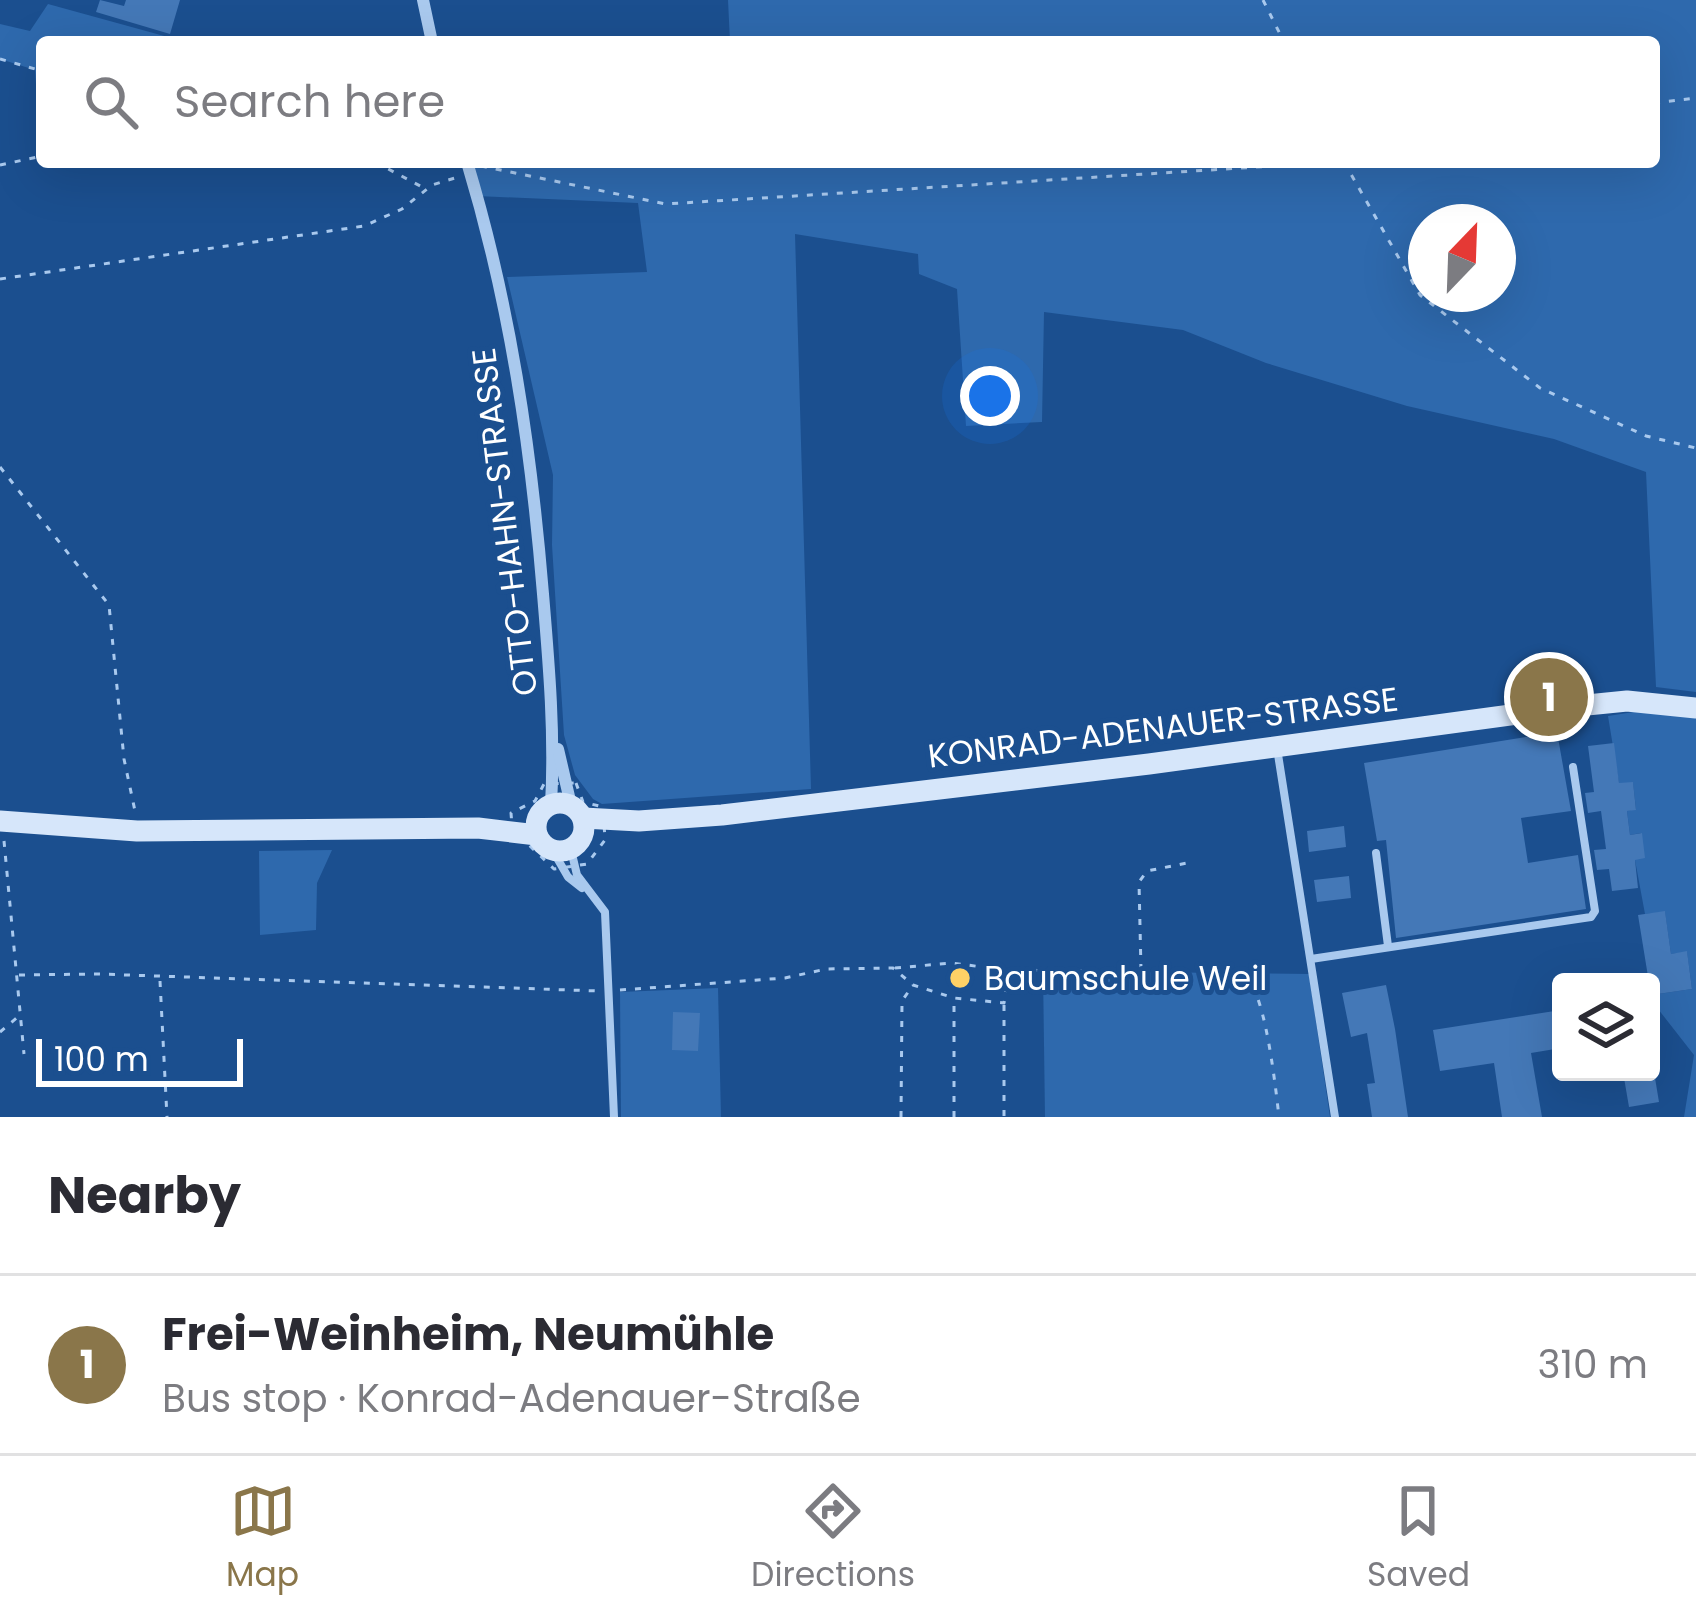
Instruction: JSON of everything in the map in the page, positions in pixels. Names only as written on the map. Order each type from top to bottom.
[{"type":"main road","name":"KONRAD-ADENAUER-STRASSE","points":[[2,821],[137,831],[478,828],[639,821],[929,791],[1576,706],[1627,701],[1696,707]]},
{"type":"street","points":[[422,0],[431,36]]},
{"type":"street","name":"OTTO-HAHN-STRASSE","points":[[469,168],[522,397],[535,491],[555,736],[569,822]]},
{"type":"lane","points":[[1277,747],[1335,1117]]},
{"type":"lane","points":[[1312,959],[1591,917],[1595,911],[1573,767]]},
{"type":"lane","points":[[569,822],[568,877],[593,896]]},
{"type":"lane","points":[[569,822],[577,875],[605,912],[614,1117]]},
{"type":"lane","points":[[1376,853],[1388,946]]},
{"type":"path","points":[[1263,0],[1281,36]]},
{"type":"path","points":[[0,59],[36,70]]},
{"type":"path","points":[[1660,102],[1696,98]]},
{"type":"path","points":[[0,165],[36,157]]},
{"type":"path","points":[[387,168],[428,189]]},
{"type":"path","points":[[0,279],[364,226],[402,209],[467,168]]},
{"type":"path","points":[[474,168],[666,204],[1245,168]]},
{"type":"path","points":[[1345,168],[1420,296],[1540,388],[1646,436],[1696,448]]},
{"type":"path","points":[[0,467],[109,605],[124,759],[137,831]]},
{"type":"path","points":[[512,815],[535,801],[569,822]]},
{"type":"path","points":[[2,821],[24,1054]]},
{"type":"path","points":[[1141,972],[1138,882],[1147,871],[1192,862]]},
{"type":"path","points":[[19,975],[611,991],[785,978],[826,969],[952,963],[1009,970],[1230,973],[1247,980],[1255,992],[1273,1061],[1279,1117]]},
{"type":"path","points":[[893,968],[913,985],[954,998],[1004,1003]]},
{"type":"path","points":[[1004,1117],[1004,1003],[1009,970]]},
{"type":"path","points":[[160,977],[166,1117]]},
{"type":"path","points":[[901,1117],[902,1001],[913,985]]},
{"type":"path","points":[[954,998],[954,1117]]},
{"type":"path","points":[[0,1032],[20,1015]]},
{"type":"shaded area","points":[[728,0],[1696,0],[1696,692],[1656,687],[1646,472],[1554,439],[1407,406],[1266,363],[1183,330],[1044,312],[1042,422],[966,426],[957,289],[919,274],[918,254],[795,234],[811,789],[602,804],[575,775],[564,735],[552,545],[553,475],[507,277],[647,272],[638,203],[477,196],[469,168],[1660,168],[1660,36],[730,36]]},
{"type":"shaded area","points":[[48,4],[164,36],[36,36],[36,84],[35,70],[0,59],[0,24],[30,31]]},
{"type":"shaded area","points":[[1640,711],[1696,718],[1696,1117],[1684,1117],[1694,1055],[1660,1012],[1660,994],[1692,989],[1687,952],[1671,954],[1665,912],[1645,914],[1635,860],[1641,833],[1630,835],[1627,811],[1636,809],[1633,783],[1619,783],[1608,716]]},
{"type":"shaded area","points":[[332,850],[317,883],[316,930],[260,935],[259,851]]},
{"type":"shaded area","points":[[1043,971],[1309,974],[1330,1117],[1045,1117]]},
{"type":"shaded area","points":[[718,988],[721,1117],[621,1117],[620,992]]},
{"type":"building","points":[[100,0],[124,6],[126,0],[180,0],[170,34],[96,12]]},
{"type":"building","points":[[1557,732],[1571,811],[1521,818],[1528,863],[1578,855],[1586,909],[1396,938],[1386,840],[1377,841],[1364,763]]},
{"type":"building","points":[[1614,743],[1619,783],[1633,782],[1636,810],[1627,811],[1630,835],[1642,833],[1645,858],[1635,860],[1638,888],[1612,891],[1609,869],[1597,870],[1594,850],[1606,849],[1601,811],[1588,813],[1585,793],[1594,792],[1588,746]]},
{"type":"building","points":[[1344,826],[1346,847],[1309,852],[1307,831]]},
{"type":"building","points":[[1349,876],[1351,898],[1317,902],[1314,880]]},
{"type":"building","points":[[1665,911],[1671,954],[1687,951],[1692,989],[1660,994],[1660,973],[1647,973],[1638,915]]},
{"type":"building","points":[[1386,985],[1408,1117],[1372,1117],[1367,1084],[1375,1083],[1367,1033],[1351,1037],[1342,993]]},
{"type":"building","points":[[1552,1011],[1552,1050],[1531,1053],[1542,1117],[1502,1117],[1494,1063],[1440,1071],[1433,1030]]},
{"type":"building","points":[[673,1012],[700,1013],[698,1051],[672,1050]]},
{"type":"building","points":[[1625,1081],[1656,1081],[1659,1102],[1629,1107]]},
{"type":"place","name":"Frei-Weinheim, Neumühle","points":[[1549,697]]},
{"type":"place","name":"Baumschule Weil","points":[[960,978]]}]
